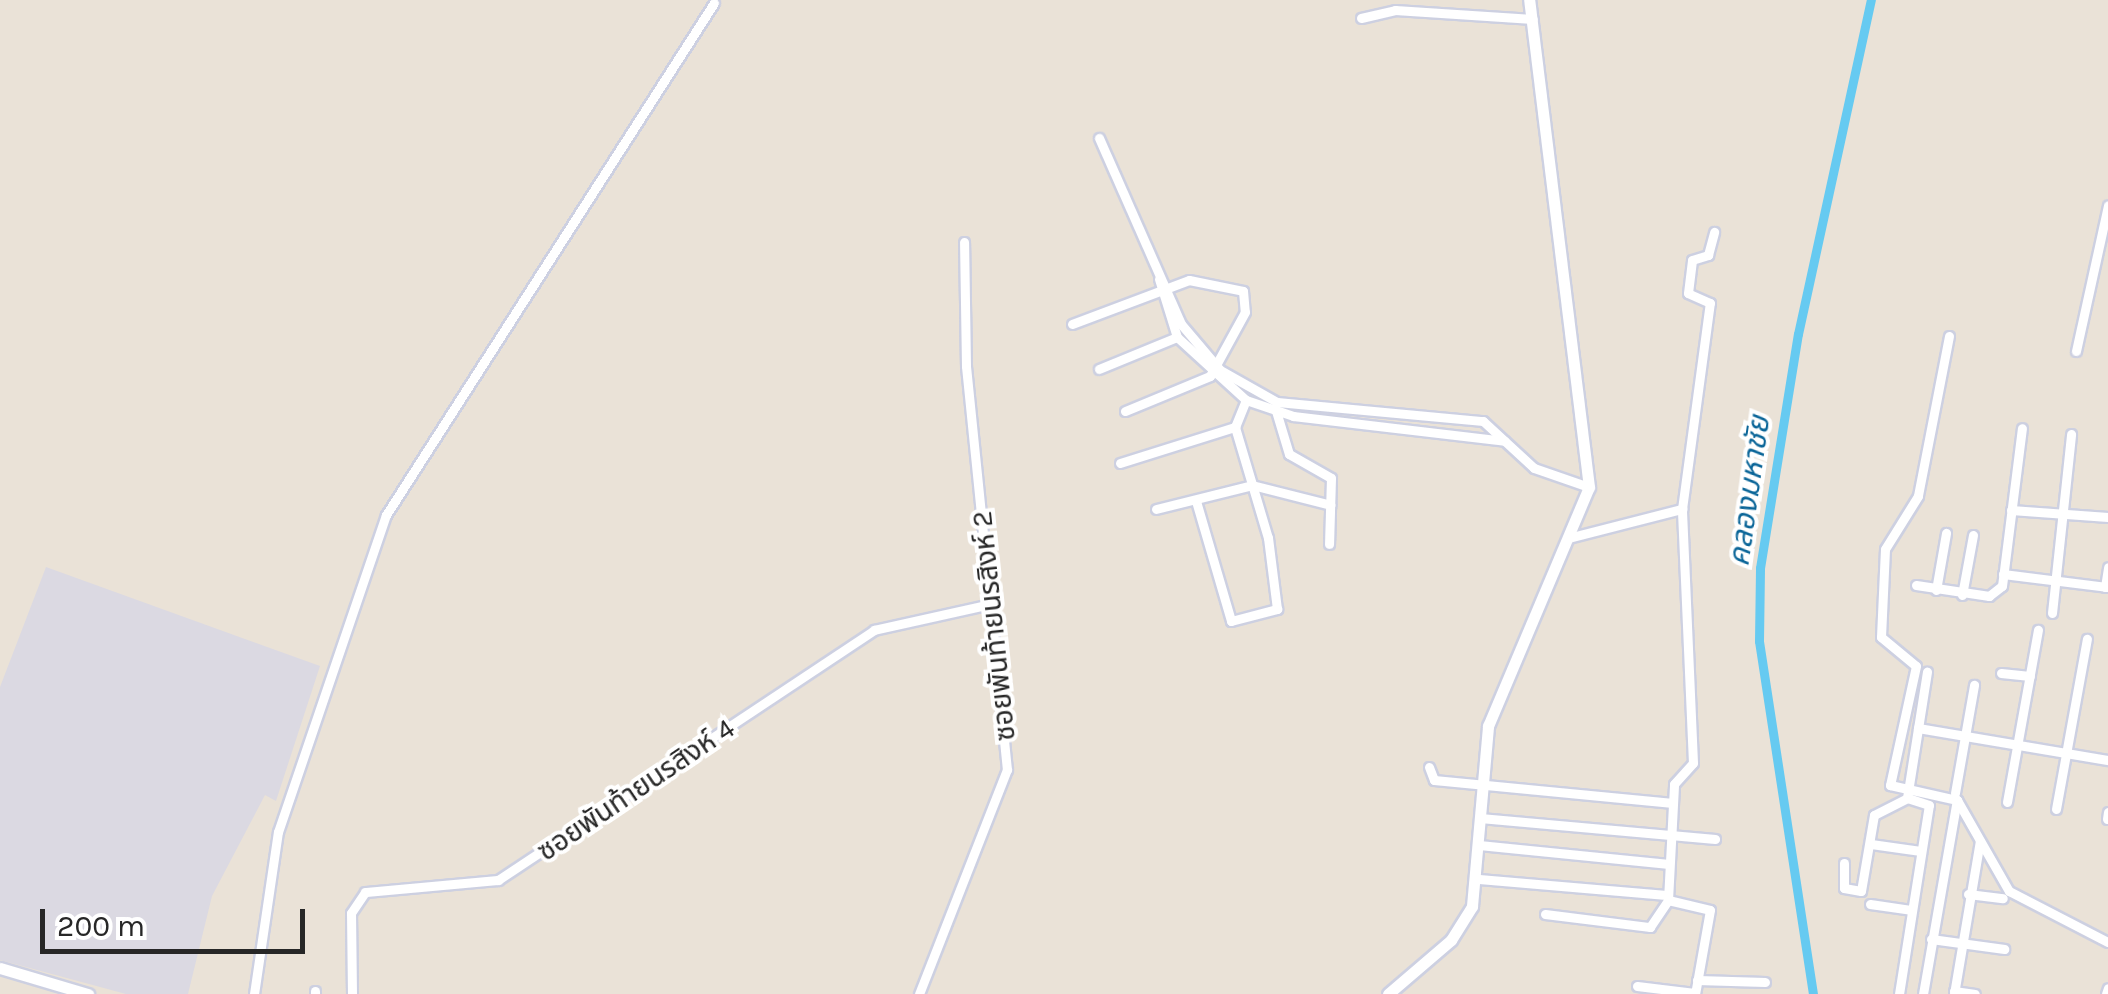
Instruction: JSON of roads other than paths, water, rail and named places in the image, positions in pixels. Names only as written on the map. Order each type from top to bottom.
[{"type":"street","points":[[1388,994],[1458,931],[1478,880],[1482,783],[1492,712],[1572,537],[1588,487],[1528,0]]},
{"type":"street","points":[[254,994],[278,832],[386,515],[714,4]]},
{"type":"street","points":[[1361,18],[1395,10],[1533,18]]},
{"type":"street","points":[[1100,138],[1162,285],[1187,333],[1214,372],[1276,407],[1483,420],[1545,474],[1588,487]]},
{"type":"street","points":[[2076,351],[2108,205]]},
{"type":"street","points":[[1545,914],[1650,927],[1667,898],[1677,774],[1693,764],[1682,509],[1710,303],[1688,293],[1690,266],[1708,255],[1714,232]]},
{"type":"street","name":"ซอยพันท้ายนรสิงห์ 2","points":[[919,994],[1006,770],[961,305],[964,242]]},
{"type":"street","points":[[1072,324],[1162,285],[1190,280],[1244,291],[1244,312],[1214,372],[1125,410]]},
{"type":"street","points":[[1162,285],[1177,337],[1246,400],[1505,441]]},
{"type":"street","points":[[1899,994],[1928,802],[1908,795],[1890,781],[1916,666],[1881,637],[1885,550],[1918,496],[1948,336]]},
{"type":"street","points":[[1100,368],[1177,337]]},
{"type":"street","points":[[1196,500],[1238,622],[1282,598],[1236,427],[1246,400]]},
{"type":"street","points":[[1276,407],[1289,454],[1331,478],[1329,544]]},
{"type":"street","points":[[1120,464],[1236,427]]},
{"type":"street","points":[[1916,585],[1962,595],[1996,592],[2004,574],[2022,428]]},
{"type":"street","points":[[2052,613],[2070,434]]},
{"type":"street","points":[[1156,509],[1252,486],[1331,506]]},
{"type":"street","points":[[1572,537],[1682,509]]},
{"type":"street","points":[[2011,510],[2108,517]]},
{"type":"street","points":[[1936,590],[1946,533]]},
{"type":"street","points":[[1962,595],[1974,535]]},
{"type":"street","points":[[2004,574],[2107,587],[2108,568]]},
{"type":"street","name":"ซอยพันท้ายนรสิงห์ 4","points":[[352,994],[352,912],[364,892],[498,880],[874,630],[990,604]]},
{"type":"street","points":[[2006,802],[2038,630]]},
{"type":"street","points":[[2056,809],[2087,640]]},
{"type":"street","points":[[1908,795],[1926,672]]},
{"type":"street","points":[[2002,673],[2030,676]]},
{"type":"street","points":[[1923,994],[1974,685]]},
{"type":"street","points":[[1918,728],[1966,733],[2108,760]]},
{"type":"street","points":[[1430,767],[1434,780],[1672,803]]},
{"type":"street","points":[[1844,863],[1844,888],[1861,890],[1877,810],[1908,795],[1956,797]]},
{"type":"street","points":[[1956,797],[2016,897],[2052,906],[2108,942]]},
{"type":"street","points":[[1480,818],[1715,839]]},
{"type":"street","points":[[1975,994],[1954,993],[1980,841]]},
{"type":"street","points":[[1871,844],[1944,857]]},
{"type":"street","points":[[1479,845],[1670,864]]},
{"type":"street","points":[[1478,880],[1667,898],[1710,910],[1695,993],[1637,986]]},
{"type":"street","points":[[1968,894],[2003,898]]},
{"type":"street","points":[[1870,904],[1912,910]]},
{"type":"street","points":[[1931,939],[2004,949]]},
{"type":"street","points":[[0,968],[88,994]]},
{"type":"street","points":[[1697,980],[1765,982]]},
{"type":"waterway","name":"คลองมหาชัย","points":[[1813,994],[1759,641],[1760,568],[1798,334],[1871,0]]}]
